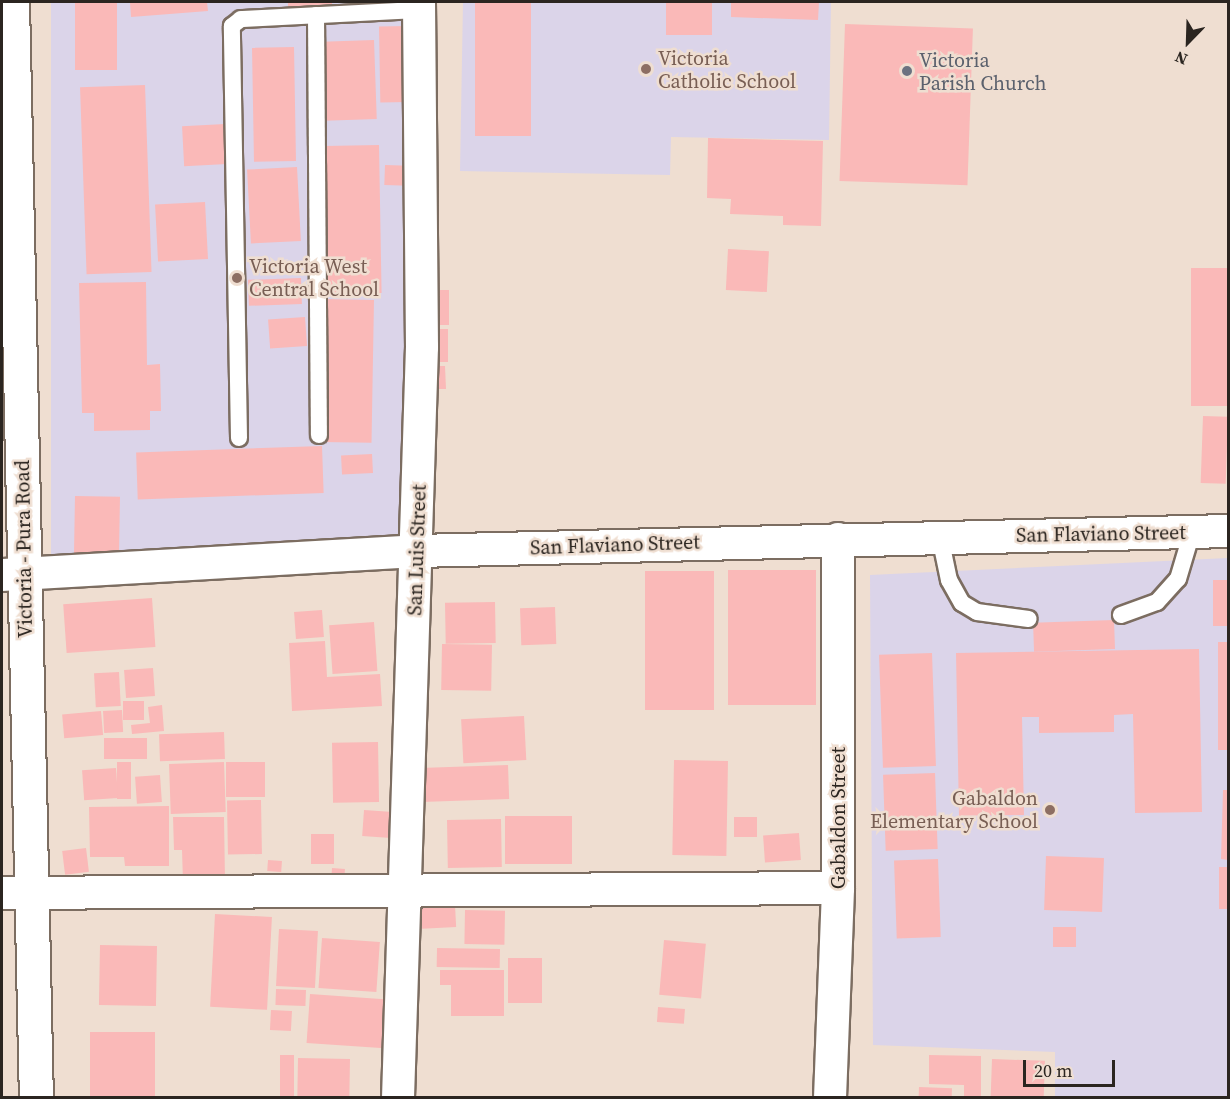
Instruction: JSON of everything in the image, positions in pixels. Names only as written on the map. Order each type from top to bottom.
[{"type":"main road","name":"Victoria - Pura Road","points":[[12,2],[7,75],[17,892],[36,1098]]},
{"type":"street","name":"San Luis Street","points":[[398,1098],[417,551],[424,136],[419,6]]},
{"type":"street","name":"San Flaviano Street","points":[[13,575],[417,551],[1228,531]]},
{"type":"street","name":"Gabaldon Street","points":[[830,1098],[838,888],[838,539]]},
{"type":"street","points":[[17,892],[404,892],[838,888]]},
{"type":"lane","points":[[239,438],[232,26],[241,19],[419,6]]},
{"type":"lane","points":[[316,15],[319,435]]},
{"type":"lane","points":[[1121,615],[1157,602],[1178,579],[1192,532]]},
{"type":"lane","points":[[940,537],[948,580],[962,603],[976,612],[1029,619]]},
{"type":"shaded area","name":"Victoria West Central School","points":[[51,2],[419,2],[419,565],[51,565]]},
{"type":"shaded area","name":"Victoria Catholic School","points":[[463,2],[831,2],[829,140],[671,137],[670,175],[460,171]]},
{"type":"shaded area","name":"Gabaldon Elementary School","points":[[1228,558],[1228,1097],[1055,1097],[1055,1052],[873,1045],[870,575]]},
{"type":"building","points":[[75,2],[117,2],[117,70],[75,70]]},
{"type":"building","points":[[130,2],[207,2],[208,11],[131,17]]},
{"type":"building","points":[[288,2],[332,2],[332,11],[288,11]]},
{"type":"building","points":[[475,2],[531,2],[531,136],[475,136]]},
{"type":"building","points":[[666,2],[712,2],[712,35],[666,35]]},
{"type":"building","points":[[731,2],[819,2],[818,20],[731,17]]},
{"type":"building","name":"Victoria Parish Church","points":[[845,24],[973,28],[967,185],[840,181]]},
{"type":"building","points":[[379,26],[407,26],[408,102],[380,102]]},
{"type":"building","points":[[374,40],[377,119],[325,121],[322,42]]},
{"type":"building","points":[[294,47],[296,161],[254,162],[252,48]]},
{"type":"building","points":[[145,85],[152,272],[87,274],[80,87]]},
{"type":"building","points":[[225,124],[227,164],[184,166],[182,126]]},
{"type":"building","points":[[708,138],[823,141],[821,226],[783,225],[783,216],[730,214],[731,199],[707,198]]},
{"type":"building","points":[[379,145],[382,293],[328,294],[325,146]]},
{"type":"building","points":[[385,165],[409,166],[408,186],[384,185]]},
{"type":"building","points":[[297,167],[301,241],[251,244],[247,170]]},
{"type":"building","points":[[205,202],[208,259],[158,262],[155,205]]},
{"type":"building","points":[[728,249],[769,251],[767,292],[726,290]]},
{"type":"building","points":[[1191,268],[1228,268],[1228,406],[1191,406]]},
{"type":"building","points":[[301,278],[302,304],[249,306],[248,280]]},
{"type":"building","points":[[146,282],[147,365],[160,364],[161,411],[150,411],[150,430],[94,431],[94,413],[82,413],[79,283]]},
{"type":"building","points":[[436,290],[449,290],[449,325],[436,325]]},
{"type":"building","points":[[323,299],[374,300],[371,443],[321,442]]},
{"type":"building","points":[[305,317],[307,346],[270,349],[268,320]]},
{"type":"building","points":[[435,329],[448,329],[448,362],[435,362]]},
{"type":"building","points":[[434,366],[445,366],[446,389],[433,389]]},
{"type":"building","points":[[1203,416],[1228,417],[1226,484],[1201,483]]},
{"type":"building","points":[[322,446],[324,493],[138,499],[136,452]]},
{"type":"building","points":[[372,454],[373,473],[342,475],[341,456]]},
{"type":"building","points":[[75,496],[120,497],[119,555],[74,554]]},
{"type":"building","points":[[728,570],[816,570],[816,705],[728,705]]},
{"type":"building","points":[[645,571],[714,571],[714,710],[645,710]]},
{"type":"building","points":[[1213,580],[1228,580],[1228,626],[1213,626]]},
{"type":"building","points":[[152,598],[155,647],[67,653],[63,604]]},
{"type":"building","points":[[495,602],[496,643],[446,644],[445,603]]},
{"type":"building","points":[[555,607],[556,644],[521,645],[520,608]]},
{"type":"building","points":[[322,610],[324,637],[296,639],[294,612]]},
{"type":"building","points":[[1114,620],[1115,649],[1034,652],[1033,623]]},
{"type":"building","points":[[374,622],[377,671],[333,674],[329,625]]},
{"type":"building","points":[[325,641],[327,677],[380,674],[382,706],[292,711],[289,643]]},
{"type":"building","points":[[1218,642],[1228,642],[1228,750],[1218,750]]},
{"type":"building","points":[[442,644],[492,645],[491,691],[441,690]]},
{"type":"building","points":[[1199,649],[1202,812],[1135,813],[1133,714],[1114,715],[1114,732],[1039,733],[1039,717],[1022,717],[1024,815],[959,816],[956,653]]},
{"type":"building","points":[[932,653],[936,766],[883,768],[879,655]]},
{"type":"building","points":[[153,668],[155,696],[126,698],[124,670]]},
{"type":"building","points":[[119,672],[121,706],[96,707],[94,673]]},
{"type":"building","points":[[123,701],[144,701],[144,720],[123,720]]},
{"type":"building","points":[[162,705],[164,731],[132,734],[131,725],[150,723],[148,707]]},
{"type":"building","points":[[122,710],[123,732],[104,733],[103,711]]},
{"type":"building","points":[[101,711],[103,735],[64,738],[62,714]]},
{"type":"building","points":[[524,716],[526,760],[463,763],[461,719]]},
{"type":"building","points":[[224,732],[225,759],[160,761],[159,734]]},
{"type":"building","points":[[104,738],[147,738],[147,759],[104,759]]},
{"type":"building","points":[[378,742],[379,802],[333,803],[332,743]]},
{"type":"building","points":[[674,760],[728,761],[726,856],[672,855]]},
{"type":"building","points":[[117,762],[131,762],[131,799],[117,799]]},
{"type":"building","points":[[224,762],[226,812],[171,814],[169,764]]},
{"type":"building","points":[[226,762],[265,762],[265,797],[226,797]]},
{"type":"building","points":[[508,765],[509,799],[421,802],[420,768]]},
{"type":"building","points":[[116,768],[118,798],[84,800],[82,770]]},
{"type":"building","points":[[935,773],[938,849],[886,851],[883,775]]},
{"type":"building","points":[[160,775],[162,802],[137,804],[135,777]]},
{"type":"building","points":[[1223,790],[1228,790],[1228,860],[1221,859]]},
{"type":"building","points":[[261,800],[262,854],[228,855],[227,801]]},
{"type":"building","points":[[169,806],[169,866],[125,866],[124,857],[90,857],[89,807]]},
{"type":"building","points":[[364,810],[393,812],[391,838],[362,836]]},
{"type":"building","points":[[505,816],[572,816],[572,864],[505,864]]},
{"type":"building","points":[[173,817],[224,817],[225,881],[183,882],[182,850],[174,850]]},
{"type":"building","points":[[734,817],[757,817],[757,837],[734,837]]},
{"type":"building","points":[[501,819],[502,867],[448,868],[447,820]]},
{"type":"building","points":[[799,833],[801,860],[765,862],[763,836]]},
{"type":"building","points":[[311,834],[334,834],[334,864],[311,864]]},
{"type":"building","points":[[86,848],[89,872],[65,875],[62,851]]},
{"type":"building","points":[[1046,856],[1104,858],[1102,912],[1044,910]]},
{"type":"building","points":[[938,859],[941,937],[897,938],[894,861]]},
{"type":"building","points":[[268,860],[282,861],[281,872],[267,871]]},
{"type":"building","points":[[1219,867],[1228,867],[1228,909],[1219,909]]},
{"type":"building","points":[[332,868],[345,869],[344,879],[331,878]]},
{"type":"building","points":[[455,905],[456,927],[422,929],[421,907]]},
{"type":"building","points":[[465,910],[505,911],[504,945],[464,944]]},
{"type":"building","points":[[215,914],[272,917],[267,1010],[210,1007]]},
{"type":"building","points":[[1053,927],[1076,927],[1076,947],[1053,947]]},
{"type":"building","points":[[279,929],[318,931],[315,988],[276,986]]},
{"type":"building","points":[[322,938],[380,942],[376,992],[319,988]]},
{"type":"building","points":[[664,940],[706,944],[701,998],[659,995]]},
{"type":"building","points":[[100,945],[157,946],[156,1006],[99,1005]]},
{"type":"building","points":[[437,948],[500,949],[500,968],[437,967]]},
{"type":"building","points":[[508,958],[542,958],[542,1003],[508,1003]]},
{"type":"building","points":[[440,970],[504,970],[504,1016],[451,1016],[451,985],[440,985]]},
{"type":"building","points":[[276,989],[306,990],[305,1006],[275,1005]]},
{"type":"building","points":[[310,994],[388,999],[384,1048],[307,1043]]},
{"type":"building","points":[[658,1007],[685,1009],[684,1024],[657,1022]]},
{"type":"building","points":[[271,1010],[292,1011],[291,1031],[270,1030]]},
{"type":"building","points":[[90,1032],[155,1032],[155,1098],[90,1098]]},
{"type":"building","points":[[280,1055],[294,1055],[294,1098],[280,1098]]},
{"type":"building","points":[[929,1055],[981,1056],[981,1096],[964,1096],[964,1085],[929,1084]]},
{"type":"building","points":[[298,1058],[350,1059],[349,1098],[297,1098]]},
{"type":"building","points":[[992,1059],[1045,1061],[1044,1098],[991,1098]]},
{"type":"building","points":[[919,1087],[952,1088],[952,1098],[919,1098]]},
{"type":"place","name":"Victoria Catholic School","points":[[646,69]]},
{"type":"place","name":"Victoria Parish Church","points":[[907,71]]},
{"type":"place","name":"Victoria West Central School","points":[[237,278]]},
{"type":"place","name":"Gabaldon Elementary School","points":[[1050,810]]}]
